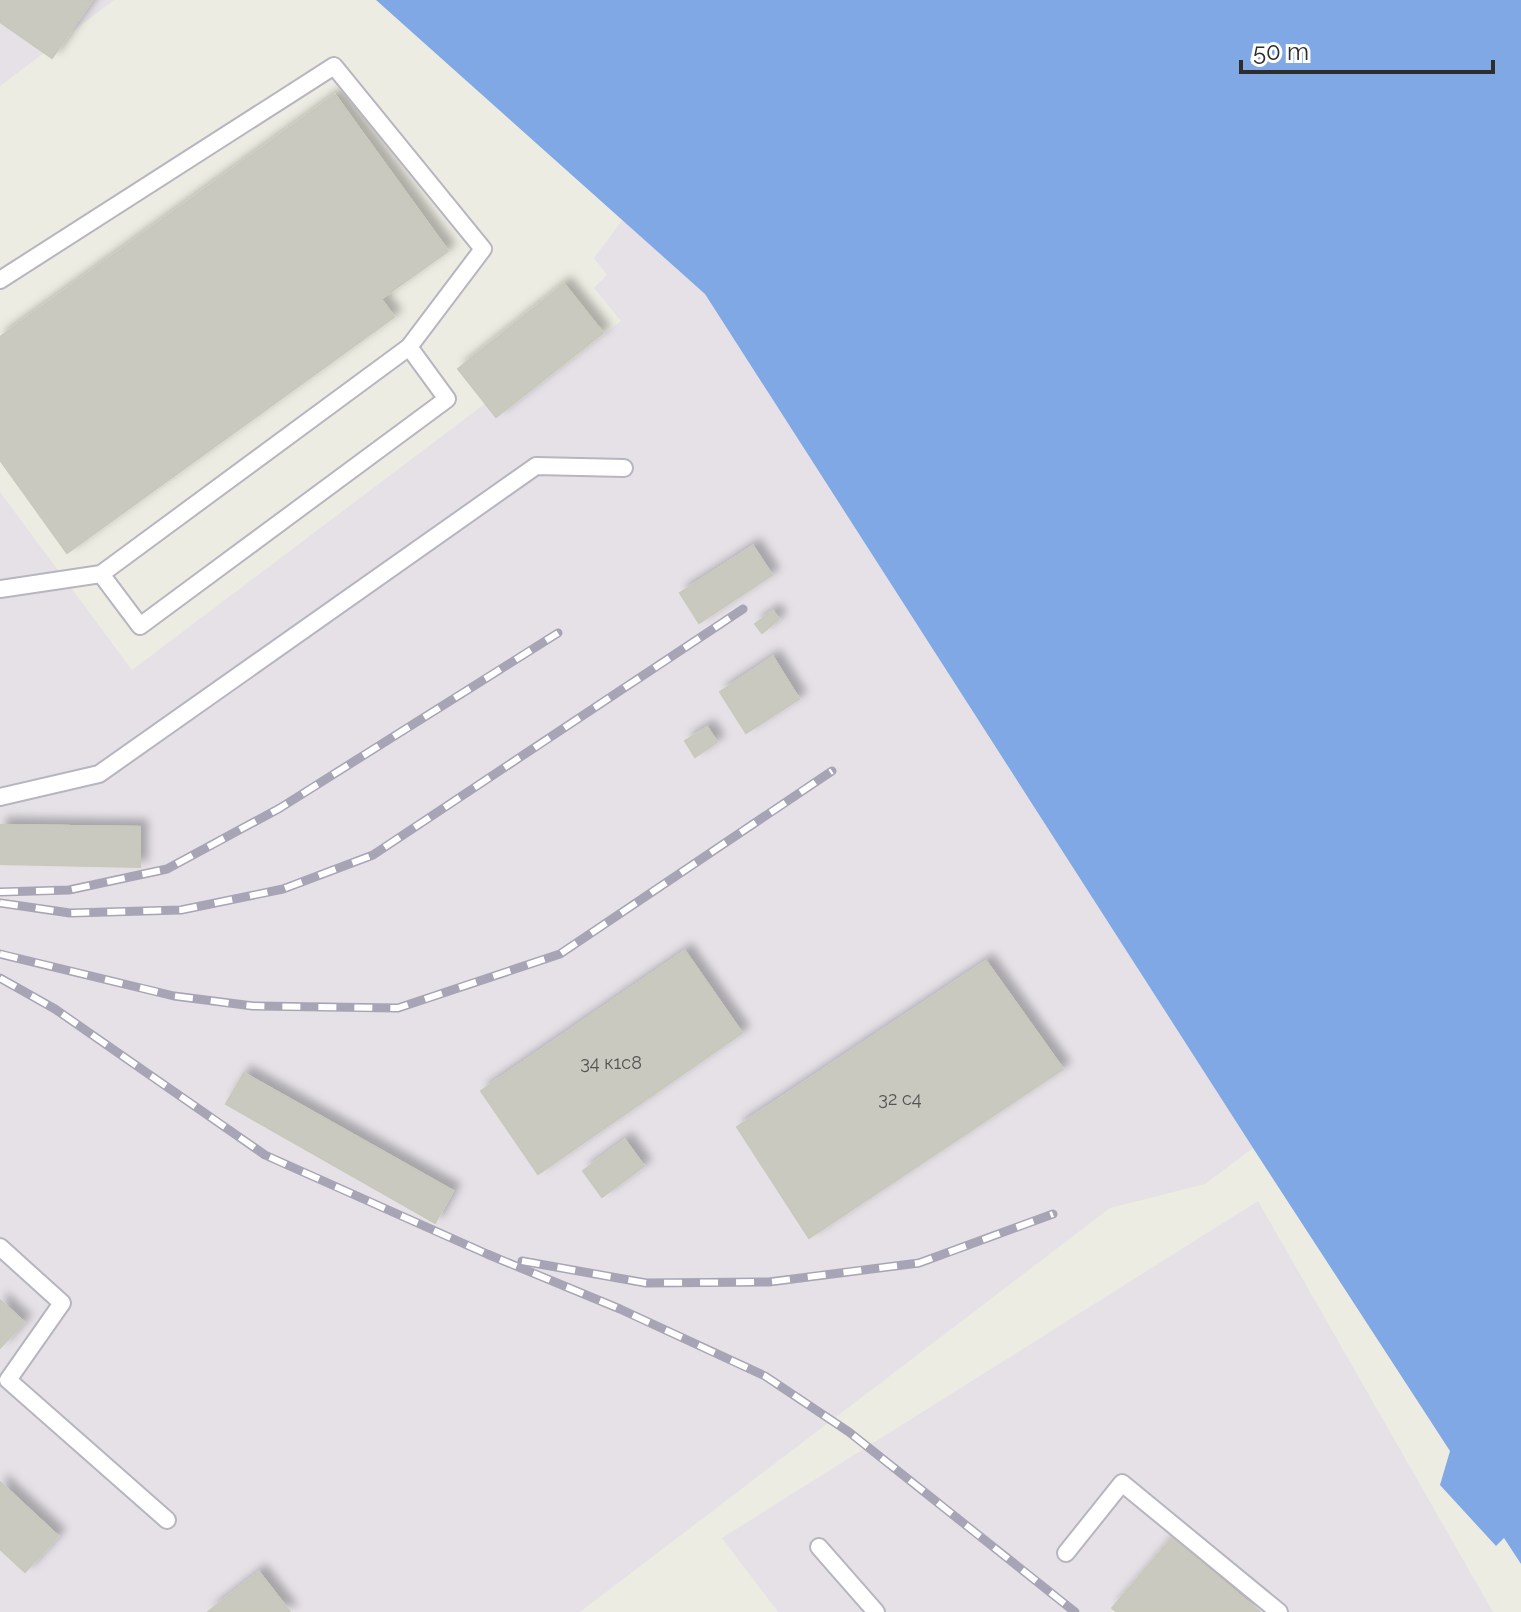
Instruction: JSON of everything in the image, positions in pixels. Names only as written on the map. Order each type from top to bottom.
[{"type":"lane","points":[[0,280],[334,66],[483,249],[409,347],[101,574],[0,589]]},
{"type":"lane","points":[[101,574],[140,626],[153,617],[447,399],[409,347]]},
{"type":"lane","points":[[0,797],[99,774],[536,466],[624,468]]},
{"type":"lane","points":[[0,1247],[62,1303],[8,1380],[167,1520]]},
{"type":"lane","points":[[1066,1553],[1122,1483],[1279,1612]]},
{"type":"lane","points":[[819,1547],[876,1612]]},
{"type":"shaded area","points":[[0,0],[114,0],[0,86]]},
{"type":"shaded area","points":[[623,219],[644,238],[661,222],[1253,1148],[1205,1184],[1110,1208],[580,1612],[0,1612],[0,492],[132,670],[486,403],[497,417],[621,321],[594,288],[607,275],[594,258]]},
{"type":"shaded area","points":[[1258,1201],[1493,1612],[778,1612],[722,1538]]},
{"type":"water","points":[[376,0],[1521,0],[1521,1564],[1504,1538],[1496,1546],[1440,1485],[1450,1451],[705,294]]},
{"type":"building","points":[[0,0],[92,0],[52,58],[0,22]]},
{"type":"building","points":[[335,95],[448,251],[381,299],[394,317],[67,553],[0,460],[0,337]]},
{"type":"building","points":[[564,284],[603,333],[496,417],[458,369]]},
{"type":"building","points":[[753,546],[772,575],[699,623],[680,593]]},
{"type":"building","points":[[773,611],[779,619],[762,633],[755,624]]},
{"type":"building","points":[[773,657],[799,699],[746,733],[720,692]]},
{"type":"building","points":[[707,727],[717,742],[695,757],[685,741]]},
{"type":"building","points":[[0,825],[140,827],[140,867],[0,864]]},
{"type":"building","points":[[685,951],[742,1033],[538,1174],[481,1091]]},
{"type":"building","points":[[986,961],[1063,1069],[809,1238],[737,1127]]},
{"type":"building","points":[[244,1073],[453,1191],[435,1223],[226,1104]]},
{"type":"building","points":[[625,1140],[644,1166],[602,1197],[583,1171]]},
{"type":"building","points":[[0,1300],[24,1322],[0,1348]]},
{"type":"building","points":[[0,1482],[58,1536],[25,1572],[0,1549]]},
{"type":"building","points":[[1172,1538],[1260,1612],[1117,1612],[1112,1608]]},
{"type":"building","points":[[259,1572],[290,1612],[208,1612]]},
{"type":"railway","points":[[0,903],[70,913],[181,910],[283,889],[373,855],[743,609]]},
{"type":"railway","points":[[0,892],[69,890],[167,869],[280,808],[558,633]]},
{"type":"railway","points":[[0,954],[174,996],[253,1006],[398,1008],[560,954],[832,771]]},
{"type":"railway","points":[[0,978],[55,1009],[265,1155],[487,1254],[620,1309],[765,1376],[849,1432],[1075,1612]]},
{"type":"railway","points":[[522,1261],[646,1283],[769,1282],[919,1263],[1053,1214]]}]
